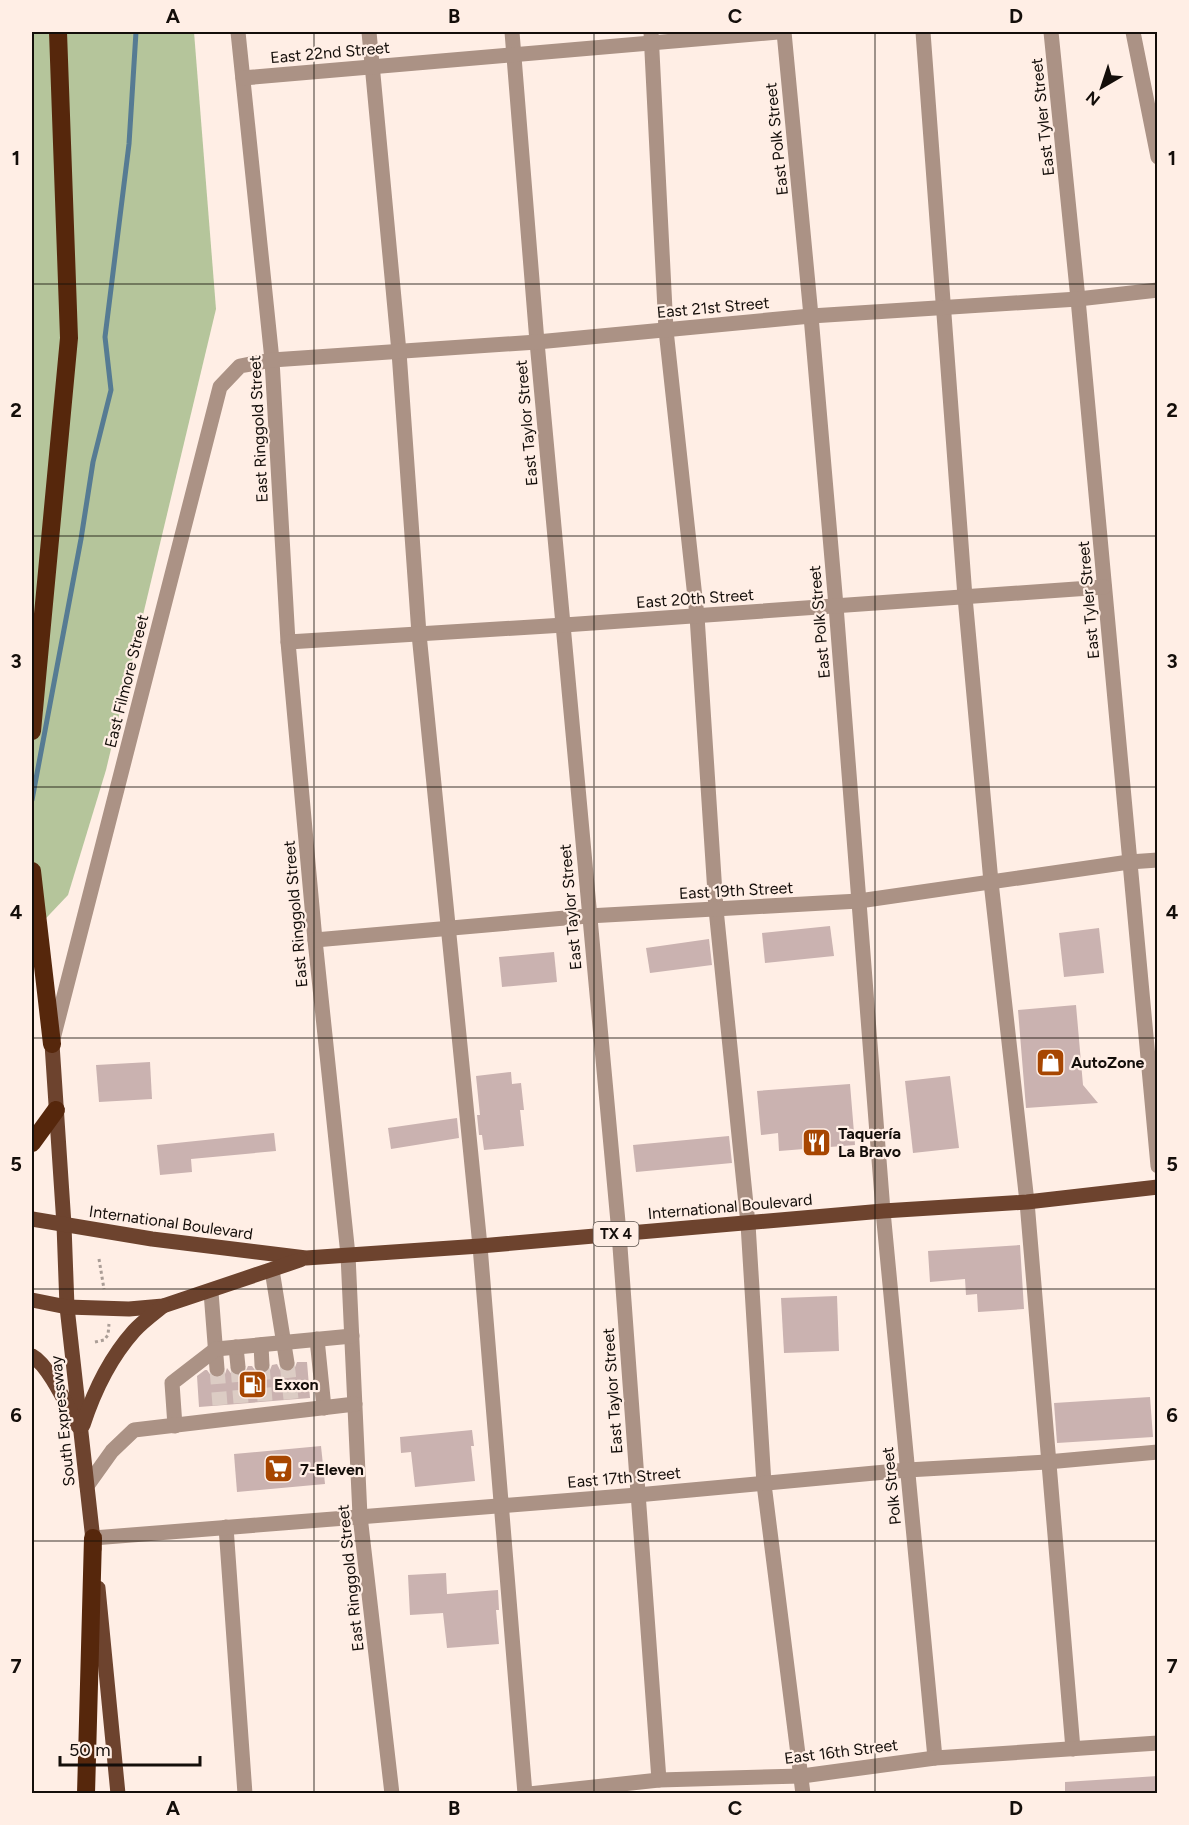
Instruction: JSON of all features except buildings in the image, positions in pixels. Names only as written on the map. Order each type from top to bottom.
[{"type":"highway","points":[[32,731],[69,338],[58,32]]},
{"type":"highway","points":[[32,871],[52,1044]]},
{"type":"highway","points":[[32,1143],[56,1110]]},
{"type":"highway","points":[[86,1794],[93,1538]]},
{"type":"main road","name":"South Expressway","points":[[52,1044],[67,1307],[118,1794]]},
{"type":"main road","name":"International Boulevard","points":[[32,1219],[152,1239],[306,1258],[480,1246],[883,1211],[1027,1202],[1158,1187]]},
{"type":"main road","name":"International Boulevard","points":[[32,1300],[67,1307],[129,1309],[163,1306],[306,1258]]},
{"type":"main road","points":[[81,1431],[93,1394],[109,1365],[135,1330],[163,1306]]},
{"type":"main road","points":[[32,1356],[49,1376],[81,1431]]},
{"type":"street","name":"East Ringgold Street","points":[[238,32],[272,360],[288,642],[315,940],[348,1254],[360,1516],[392,1794]]},
{"type":"street","points":[[369,32],[399,352],[419,634],[480,1246],[527,1794]]},
{"type":"street","name":"East Taylor Street","points":[[512,32],[588,916],[619,1233],[659,1780]]},
{"type":"street","name":"East 22nd Street","points":[[243,78],[514,54],[652,37],[778,32]]},
{"type":"street","name":"East Polk Street","points":[[784,32],[836,606],[883,1211]]},
{"type":"street","points":[[923,32],[965,597],[991,882],[1027,1202],[1072,1749]]},
{"type":"street","name":"East Tyler Street","points":[[1051,32],[1078,298],[1129,862],[1154,1096],[1158,1166]]},
{"type":"street","points":[[1133,32],[1158,157]]},
{"type":"street","points":[[652,37],[666,330],[697,616],[716,909],[748,1224],[764,1484],[803,1794]]},
{"type":"street","name":"East 21st Street","points":[[272,360],[537,342],[811,316],[1078,298],[1158,290]]},
{"type":"street","name":"East Filmore Street","points":[[52,1044],[220,387],[240,366],[272,360]]},
{"type":"street","name":"East 20th Street","points":[[288,642],[564,626],[1104,587]]},
{"type":"street","name":"East 19th Street","points":[[315,940],[588,916],[859,902],[1129,862],[1158,860]]},
{"type":"street","name":"Polk Street","points":[[883,1211],[935,1758]]},
{"type":"street","points":[[272,1269],[286,1363]]},
{"type":"street","points":[[210,1292],[217,1369]]},
{"type":"street","points":[[175,1426],[172,1383],[216,1348],[351,1336]]},
{"type":"street","points":[[317,1339],[324,1408]]},
{"type":"street","points":[[261,1345],[262,1365]]},
{"type":"street","points":[[236,1347],[238,1367]]},
{"type":"street","points":[[87,1486],[112,1451],[134,1430],[175,1426],[221,1413],[242,1410],[291,1405],[324,1408],[355,1404]]},
{"type":"street","name":"East 17th Street","points":[[93,1538],[637,1495],[907,1470],[1047,1462],[1158,1452]]},
{"type":"street","points":[[226,1527],[245,1794]]},
{"type":"street","name":"East 16th Street","points":[[527,1794],[659,1780],[802,1776],[935,1758],[1158,1743]]},
{"type":"path","points":[[99,1259],[104,1289]]},
{"type":"path","points":[[94,1341],[104,1340],[108,1335],[109,1324]]},
{"type":"green space","points":[[32,32],[194,32],[216,309],[106,770],[68,895],[32,933]]},
{"type":"waterway","points":[[32,800],[81,539],[93,462],[111,390],[105,337],[129,144],[136,32]]},
{"type":"tunnel","points":[[287,1363],[291,1399]]},
{"type":"tunnel","points":[[262,1365],[265,1401]]},
{"type":"tunnel","points":[[238,1367],[241,1403]]},
{"type":"tunnel","points":[[217,1369],[220,1405]]},
{"type":"place","name":"AutoZone","points":[[1050,1062]]},
{"type":"place","name":"Taquería La Bravo","points":[[817,1142]]},
{"type":"place","name":"Exxon","points":[[253,1384]]},
{"type":"place","name":"7-Eleven","points":[[279,1469]]}]
